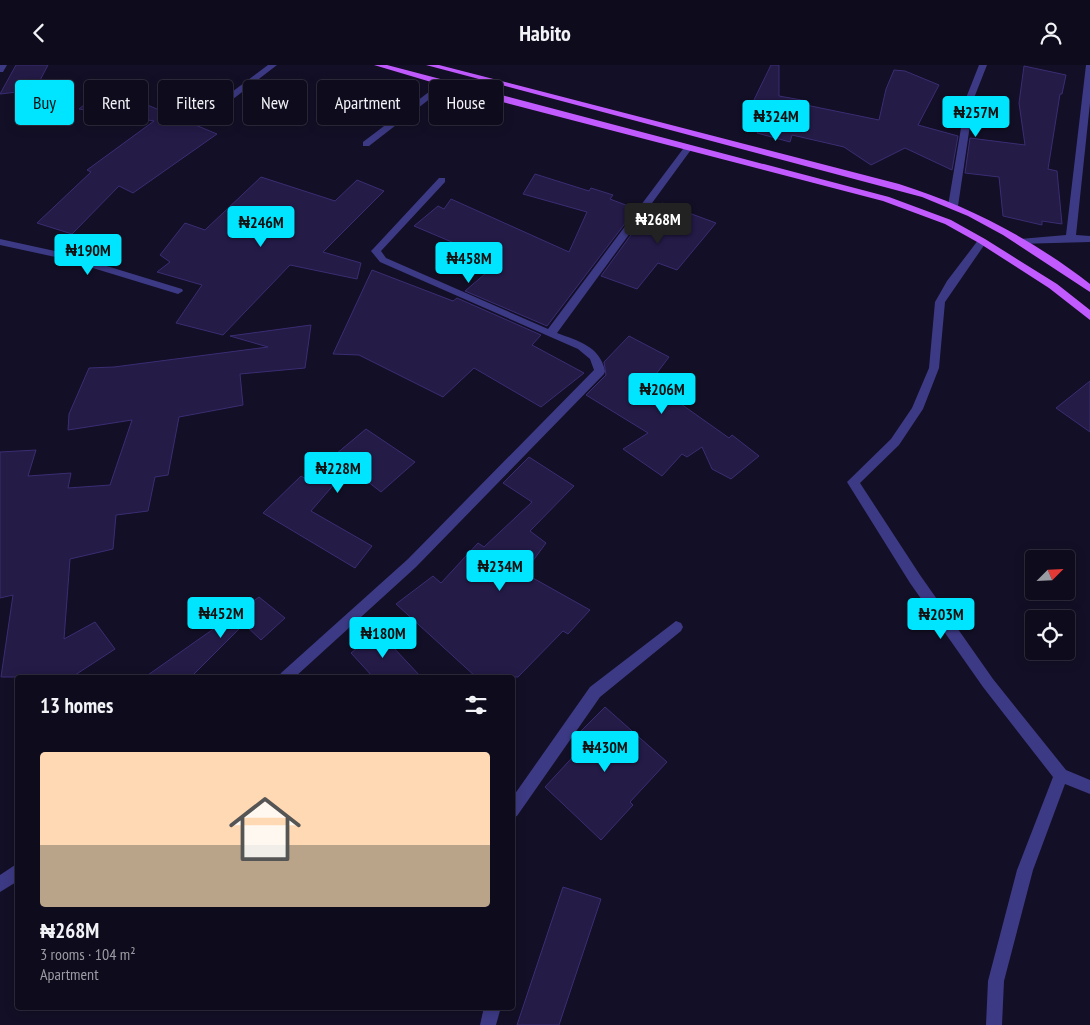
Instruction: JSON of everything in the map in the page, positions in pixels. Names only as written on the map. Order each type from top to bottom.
[{"type":"main road","points":[[378,65],[431,80]]},
{"type":"main road","points":[[430,65],[886,183],[953,206],[1020,242],[1072,275],[1090,289]]},
{"type":"main road","points":[[503,99],[886,199],[948,222],[982,241],[1053,286],[1090,316]]},
{"type":"street","points":[[0,70],[3,65]]},
{"type":"street","points":[[233,95],[273,65]]},
{"type":"street","points":[[953,206],[970,97],[983,65]]},
{"type":"street","points":[[1071,238],[1090,65]]},
{"type":"street","points":[[366,143],[429,96]]},
{"type":"street","points":[[550,334],[689,147]]},
{"type":"street","points":[[288,675],[412,563],[600,371],[600,362],[594,353],[383,260],[376,251],[442,180]]},
{"type":"street","points":[[1020,242],[1071,238],[1090,239]]},
{"type":"street","points":[[982,241],[961,272],[950,283],[940,302],[934,368],[918,409],[895,442],[853,482],[915,579],[988,683],[1061,775],[1090,787]]},
{"type":"street","points":[[0,242],[61,255],[178,291]]},
{"type":"street","points":[[515,807],[595,692],[676,627]]},
{"type":"street","points":[[994,1025],[996,981],[1025,870],[1061,775]]},
{"type":"street","points":[[0,883],[15,873]]},
{"type":"street","points":[[488,1025],[492,1010]]},
{"type":"building","points":[[16,65],[48,65],[40,80],[15,80],[15,92],[0,94]]},
{"type":"building","points":[[771,65],[779,65],[779,96],[807,101],[806,105],[879,120],[886,89],[894,70],[905,71],[939,85],[918,125],[958,136],[952,170],[905,148],[871,165],[844,147],[792,135],[790,142],[757,133],[769,112],[750,108]]},
{"type":"building","points":[[1024,66],[1066,75],[1062,94],[1060,94],[1048,169],[1057,171],[1062,224],[1042,221],[1042,225],[1003,216],[999,177],[965,173],[970,138],[1025,145],[1019,103]]},
{"type":"building","points":[[148,105],[158,109],[158,125],[195,125],[217,134],[133,193],[119,186],[72,234],[37,223],[91,172],[87,170],[154,121],[148,120]]},
{"type":"building","points":[[535,174],[589,191],[591,188],[613,195],[610,199],[636,209],[547,326],[465,291],[499,262],[414,226],[438,206],[444,209],[451,199],[569,252],[587,212],[523,194]]},
{"type":"building","points":[[261,177],[335,201],[357,180],[384,191],[323,252],[361,263],[357,279],[290,265],[223,335],[176,323],[202,285],[157,272],[170,262],[160,255],[185,223],[205,230]]},
{"type":"building","points":[[662,203],[716,223],[677,270],[658,263],[637,289],[601,276],[647,213],[652,215]]},
{"type":"building","points":[[372,270],[453,301],[457,298],[541,335],[532,345],[584,373],[541,407],[474,368],[443,397],[359,355],[333,354]]},
{"type":"building","points":[[311,325],[305,368],[240,374],[243,405],[179,417],[168,475],[155,477],[148,511],[116,515],[113,549],[70,559],[64,639],[95,622],[115,649],[75,675],[15,675],[15,677],[1,677],[13,595],[0,598],[0,452],[36,450],[28,476],[71,473],[68,488],[110,485],[132,420],[68,430],[69,414],[89,368],[114,367],[268,347],[230,336]]},
{"type":"building","points":[[629,336],[669,357],[650,382],[729,438],[732,435],[759,456],[731,479],[712,469],[702,447],[687,457],[682,454],[662,476],[623,449],[648,433],[586,395],[606,375],[604,362]]},
{"type":"building","points":[[1090,381],[1090,432],[1056,408]]},
{"type":"building","points":[[366,429],[415,462],[381,492],[349,467],[311,511],[372,546],[355,568],[263,513],[301,476],[306,479]]},
{"type":"building","points":[[529,457],[574,486],[530,531],[546,543],[524,573],[590,610],[568,634],[563,631],[518,677],[515,677],[515,675],[474,675],[396,604],[433,576],[441,583],[478,543],[484,547],[532,502],[503,483]]},
{"type":"building","points":[[259,597],[285,618],[261,640],[244,624],[193,675],[148,675]]},
{"type":"building","points":[[378,631],[419,675],[371,675],[351,653]]},
{"type":"building","points":[[605,707],[667,762],[630,802],[633,805],[601,840],[545,787],[581,748],[572,740]]},
{"type":"building","points":[[563,887],[601,899],[559,1025],[517,1025]]}]
